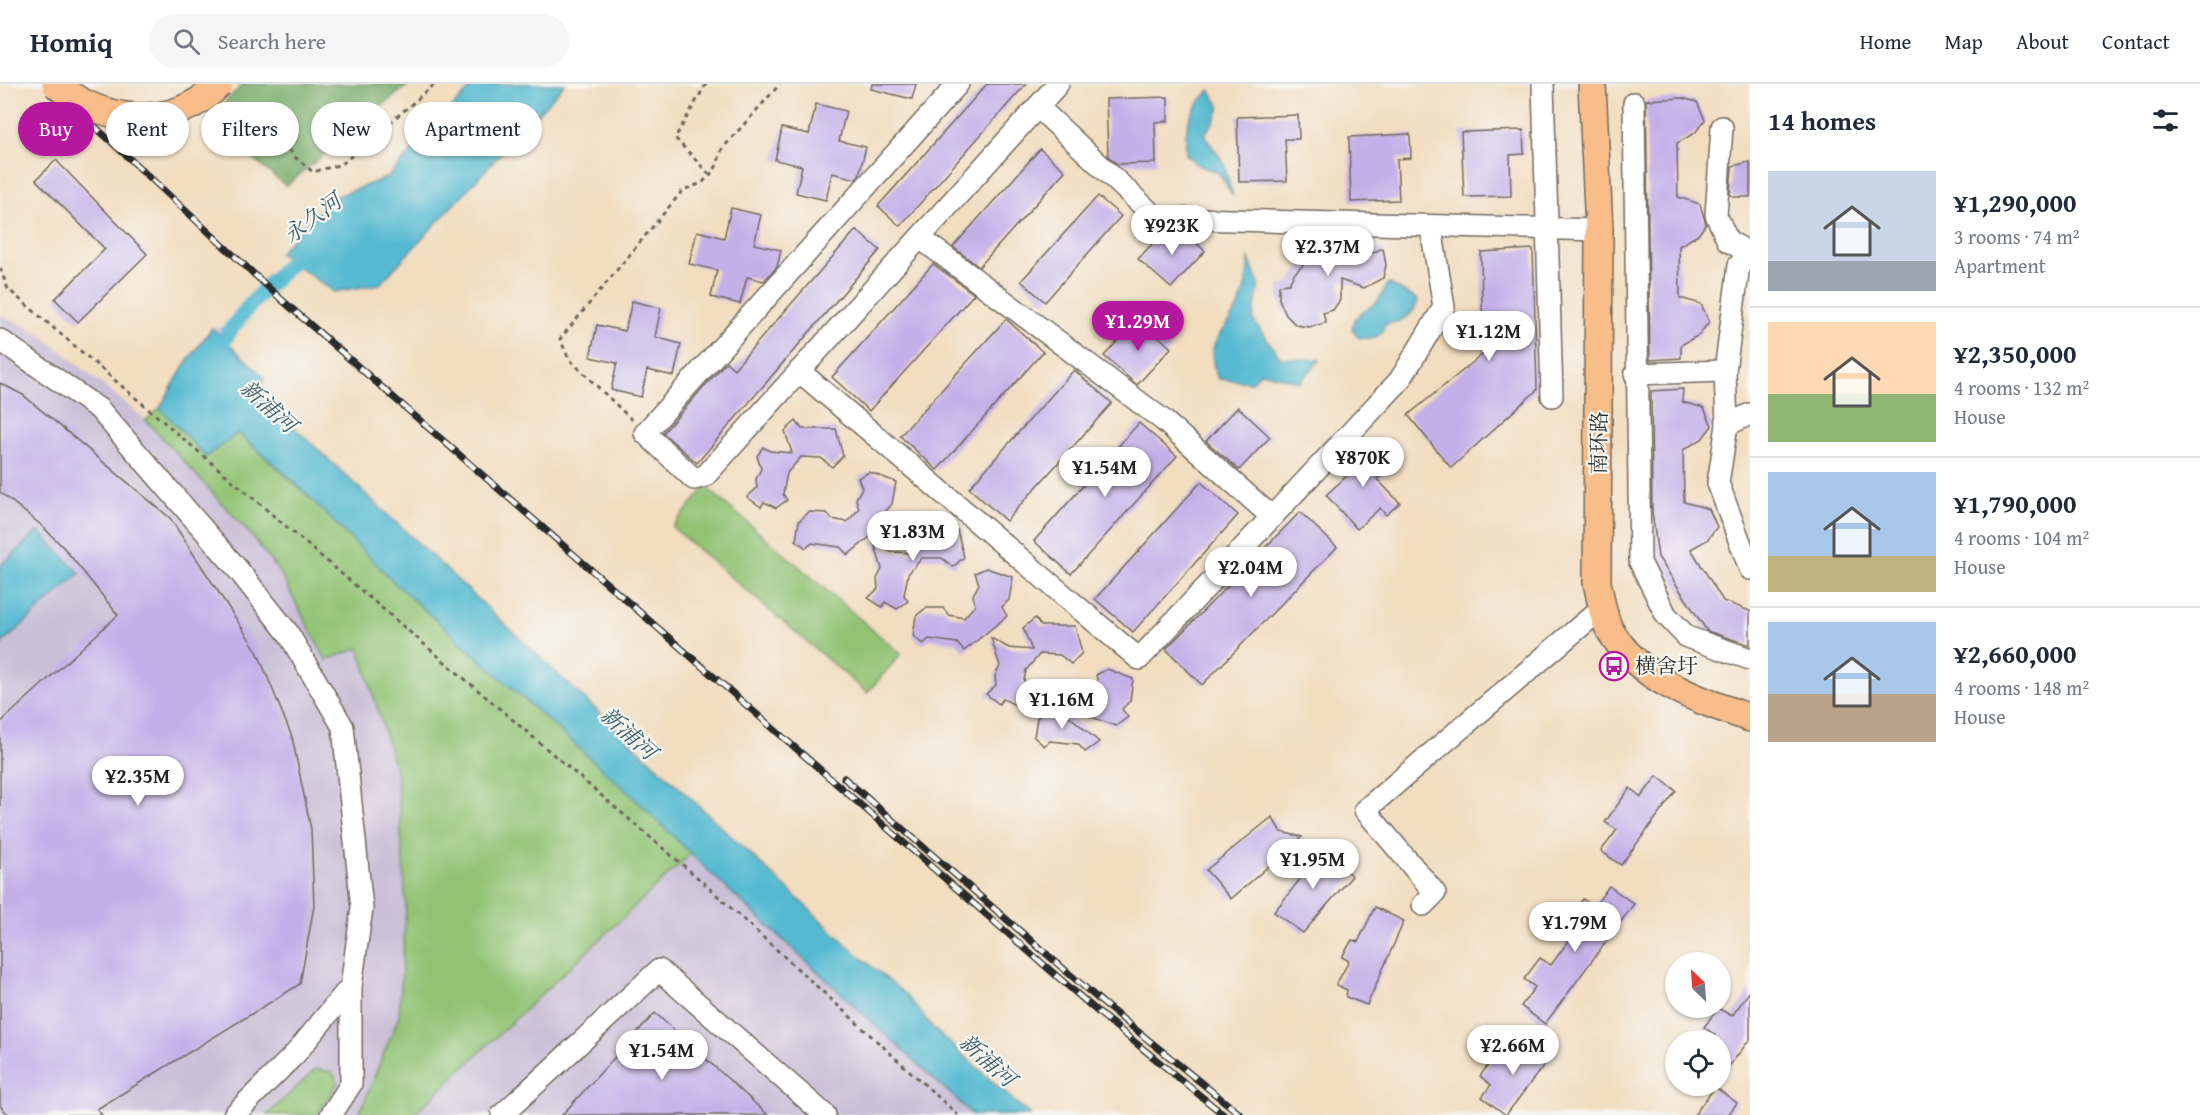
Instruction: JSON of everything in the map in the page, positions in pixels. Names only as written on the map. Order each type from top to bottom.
[{"type":"main road","points":[[56,84],[112,115],[138,118],[174,114],[211,92],[220,93]]},
{"type":"main road","name":"南环路","points":[[1592,84],[1599,230],[1597,583],[1610,631],[1646,672],[1688,696],[1750,718]]},
{"type":"main road","name":"南环路","points":[[1604,84],[1608,397],[1606,565],[1619,624],[1642,652],[1698,687],[1750,704]]},
{"type":"street","points":[[958,84],[645,433],[694,479],[705,476],[1058,84]]},
{"type":"street","points":[[1543,84],[1552,396]]},
{"type":"street","points":[[1634,103],[1635,374],[1640,562],[1666,615],[1688,637],[1750,659]]},
{"type":"street","points":[[1038,107],[1156,218],[1431,228],[1599,230]]},
{"type":"street","points":[[1722,127],[1716,215],[1728,241],[1750,255],[1739,265],[1725,371],[1727,426],[1718,483],[1749,565]]},
{"type":"street","points":[[799,371],[1138,659],[1400,380],[1444,307],[1431,228]]},
{"type":"street","points":[[920,238],[1163,420],[1272,517]]},
{"type":"street","points":[[0,340],[99,409],[235,566],[288,633],[343,727],[362,908],[351,986],[351,1084],[331,1115]]},
{"type":"street","points":[[1635,374],[1725,371]]},
{"type":"street","points":[[1727,426],[1750,414]]},
{"type":"street","points":[[1423,905],[1435,893],[1365,810],[1603,607]]},
{"type":"street","points":[[502,1115],[659,970],[825,1115]]},
{"type":"street","points":[[234,1115],[296,1053],[351,986]]},
{"type":"path","points":[[220,93],[242,128],[258,112],[296,158],[313,172],[342,164],[435,84]]},
{"type":"path","points":[[706,84],[675,138],[710,175]]},
{"type":"path","points":[[645,433],[569,359],[560,339],[683,190],[702,183],[710,175],[716,167],[722,149],[780,84]]},
{"type":"path","points":[[0,268],[8,289],[698,878],[958,1115]]},
{"type":"shaded area","points":[[0,315],[39,333],[146,420],[160,408],[184,366],[212,328],[234,325],[225,340],[212,385],[1015,1115],[0,1115]]},
{"type":"green space","points":[[243,84],[409,84],[387,102],[311,102],[311,156],[322,156],[286,186],[249,156],[299,156],[299,102],[225,102]]},
{"type":"green space","points":[[160,408],[206,457],[238,433],[699,846],[413,1115],[359,1115],[399,1016],[406,907],[397,774],[359,648],[326,660],[280,573],[250,534],[146,420]]},
{"type":"green space","points":[[706,487],[901,654],[867,693],[672,527]]},
{"type":"green space","points":[[316,1069],[332,1072],[338,1082],[317,1115],[267,1115]]},
{"type":"water","points":[[474,84],[565,84],[542,109],[542,102],[457,102]]},
{"type":"water","points":[[1210,90],[1220,107],[1215,120],[1204,135],[1223,161],[1233,196],[1219,173],[1196,164],[1186,154],[1189,119]]},
{"type":"water","points":[[407,156],[498,156],[380,284],[334,292],[279,253],[330,199],[388,177]]},
{"type":"water","points":[[1249,259],[1259,284],[1253,320],[1281,358],[1320,360],[1300,382],[1261,372],[1252,382],[1218,379],[1212,355],[1214,346],[1241,300]]},
{"type":"water","points":[[1388,283],[1418,300],[1416,306],[1406,317],[1385,325],[1381,334],[1371,339],[1358,337],[1352,329],[1354,319],[1378,301]]},
{"type":"water","name":"新浦河","points":[[212,328],[264,377],[261,390],[264,399],[857,954],[906,995],[934,1029],[1030,1115],[973,1115],[719,881],[629,793],[401,589],[292,480],[238,433],[206,457],[160,408],[184,366]]},
{"type":"water","points":[[38,531],[80,573],[0,645],[0,566]]},
{"type":"building","points":[[872,84],[916,84],[912,99],[871,89]]},
{"type":"building","points":[[987,84],[1026,84],[900,226],[878,206]]},
{"type":"building","points":[[1168,97],[1168,121],[1155,122],[1156,163],[1117,164],[1108,156],[1106,99]]},
{"type":"building","points":[[1682,98],[1697,102],[1705,120],[1695,133],[1677,143],[1678,197],[1700,204],[1706,224],[1698,235],[1679,246],[1680,298],[1701,304],[1709,322],[1699,335],[1681,345],[1681,358],[1650,360],[1646,100]]},
{"type":"building","points":[[816,104],[846,111],[839,141],[866,147],[856,179],[832,173],[826,200],[796,193],[802,166],[775,160],[782,128],[809,134]]},
{"type":"building","points":[[1298,115],[1299,139],[1285,139],[1287,181],[1239,182],[1237,117]]},
{"type":"building","points":[[1523,130],[1524,154],[1510,155],[1511,196],[1464,197],[1461,132]]},
{"type":"building","points":[[1410,134],[1411,158],[1397,159],[1399,200],[1351,202],[1349,137]]},
{"type":"building","points":[[1040,149],[1065,171],[979,267],[953,247]]},
{"type":"building","points":[[56,160],[147,254],[78,322],[55,299],[105,249],[36,180]]},
{"type":"building","points":[[1750,162],[1750,197],[1734,197],[1730,194],[1732,166]]},
{"type":"building","points":[[1098,196],[1121,216],[1045,302],[1021,281]]},
{"type":"building","points":[[731,208],[761,215],[754,244],[781,250],[777,267],[764,281],[747,277],[740,304],[711,297],[717,270],[689,264],[697,231],[724,238]]},
{"type":"building","points":[[856,230],[880,250],[697,463],[663,433],[726,362],[734,369]]},
{"type":"building","points":[[1164,231],[1184,232],[1205,251],[1171,288],[1138,259]]},
{"type":"building","points":[[1326,235],[1345,236],[1346,244],[1360,242],[1372,253],[1383,248],[1386,265],[1383,278],[1364,288],[1340,280],[1340,300],[1333,310],[1323,313],[1326,323],[1309,327],[1296,325],[1286,315],[1279,299],[1279,285],[1289,284],[1294,274],[1306,262],[1302,240]]},
{"type":"building","points":[[1533,249],[1537,390],[1451,468],[1408,415],[1483,354],[1481,252]]},
{"type":"building","points":[[933,264],[974,294],[869,411],[832,377]]},
{"type":"building","points":[[632,301],[661,308],[655,337],[681,344],[674,376],[647,370],[641,397],[611,390],[617,363],[590,357],[597,325],[625,331]]},
{"type":"building","points":[[1139,318],[1171,348],[1137,385],[1104,356]]},
{"type":"building","points":[[1006,319],[1043,352],[937,470],[900,436]]},
{"type":"building","points":[[1074,370],[1112,403],[1006,521],[969,488]]},
{"type":"building","points":[[0,383],[23,395],[170,518],[257,651],[292,737],[311,829],[314,906],[300,984],[97,1109],[102,1115],[9,1115],[0,1106],[0,723],[118,615],[64,548],[41,525],[0,492]]},
{"type":"building","points":[[1683,389],[1682,402],[1704,408],[1712,426],[1702,439],[1683,450],[1684,502],[1709,509],[1717,527],[1707,540],[1691,549],[1723,601],[1750,611],[1750,645],[1707,631],[1658,557],[1652,511],[1651,391]]},
{"type":"building","points":[[1238,407],[1270,437],[1239,470],[1206,441]]},
{"type":"building","points":[[796,421],[802,429],[836,429],[843,456],[832,467],[821,458],[801,457],[787,473],[783,494],[787,500],[776,508],[764,502],[761,507],[747,497],[757,488],[756,479],[761,469],[757,456],[763,447],[770,451],[792,453],[785,431]]},
{"type":"building","points":[[1139,423],[1177,456],[1071,574],[1034,541]]},
{"type":"building","points":[[1367,443],[1390,468],[1377,479],[1400,503],[1386,515],[1380,508],[1357,529],[1326,495],[1351,472],[1343,464]]},
{"type":"building","points":[[869,472],[896,482],[892,504],[885,512],[890,520],[848,555],[840,547],[812,543],[806,548],[796,540],[799,521],[809,512],[827,513],[832,519],[847,522],[859,509],[856,499],[862,488],[858,478]]},
{"type":"building","points":[[1201,482],[1238,515],[1133,632],[1095,599]]},
{"type":"building","points":[[1300,512],[1337,547],[1202,685],[1166,649]]},
{"type":"building","points":[[917,522],[923,529],[957,530],[964,557],[953,567],[942,558],[922,558],[908,574],[904,595],[908,601],[897,609],[885,602],[882,607],[868,598],[878,589],[877,579],[882,569],[874,542],[891,552],[913,553],[906,531]]},
{"type":"building","points":[[986,568],[1013,577],[1009,600],[1002,607],[1007,616],[964,651],[957,643],[929,639],[923,644],[913,636],[916,616],[926,608],[943,608],[949,615],[964,618],[975,605],[973,595],[979,584],[975,573]]},
{"type":"building","points":[[1035,618],[1041,626],[1075,626],[1082,653],[1071,664],[1060,655],[1040,654],[1026,670],[1022,691],[1026,698],[1015,705],[1003,699],[999,704],[986,694],[996,685],[995,676],[1000,666],[991,638],[1009,648],[1032,650],[1023,628]]},
{"type":"building","points":[[1107,669],[1133,679],[1130,701],[1122,709],[1128,717],[1116,726],[1088,716],[1096,706],[1094,697],[1099,685],[1096,675]]},
{"type":"building","points":[[1046,710],[1062,710],[1099,742],[1085,752],[1078,744],[1050,741],[1044,746],[1034,737],[1037,718]]},
{"type":"building","points":[[1657,776],[1676,791],[1621,865],[1601,851],[1617,830],[1605,822],[1630,788],[1641,797]]},
{"type":"building","points":[[1272,817],[1281,832],[1302,837],[1231,899],[1206,870]]},
{"type":"building","points":[[1316,846],[1352,876],[1303,933],[1274,912],[1301,878],[1297,872]]},
{"type":"building","points":[[1609,886],[1634,904],[1545,1024],[1521,1006],[1535,987],[1524,979],[1540,958],[1551,965],[1578,928],[1567,921],[1583,899],[1594,907]]},
{"type":"building","points":[[1375,907],[1404,921],[1367,1005],[1346,997],[1347,990],[1336,985],[1349,961],[1342,957],[1352,940],[1358,942]]},
{"type":"building","points":[[1750,991],[1750,1039],[1731,1064],[1731,1030],[1708,1030],[1704,1027],[1711,1018],[1731,1018]]},
{"type":"building","points":[[655,1013],[768,1115],[562,1115]]},
{"type":"building","points":[[1525,1039],[1550,1057],[1506,1115],[1482,1097],[1491,1085],[1480,1076],[1496,1054],[1508,1063]]},
{"type":"building","points":[[1708,1096],[1727,1096],[1737,1103],[1728,1115],[1694,1115]]},
{"type":"waterway","name":"永久河","points":[[219,360],[225,340],[242,315],[276,278],[308,249]]},
{"type":"railway","points":[[49,84],[282,300],[1098,1012],[1224,1115]]},
{"type":"railway","points":[[844,778],[1104,1004],[1241,1115]]},
{"type":"place","name":"横舍圩","points":[[1614,666]]}]
